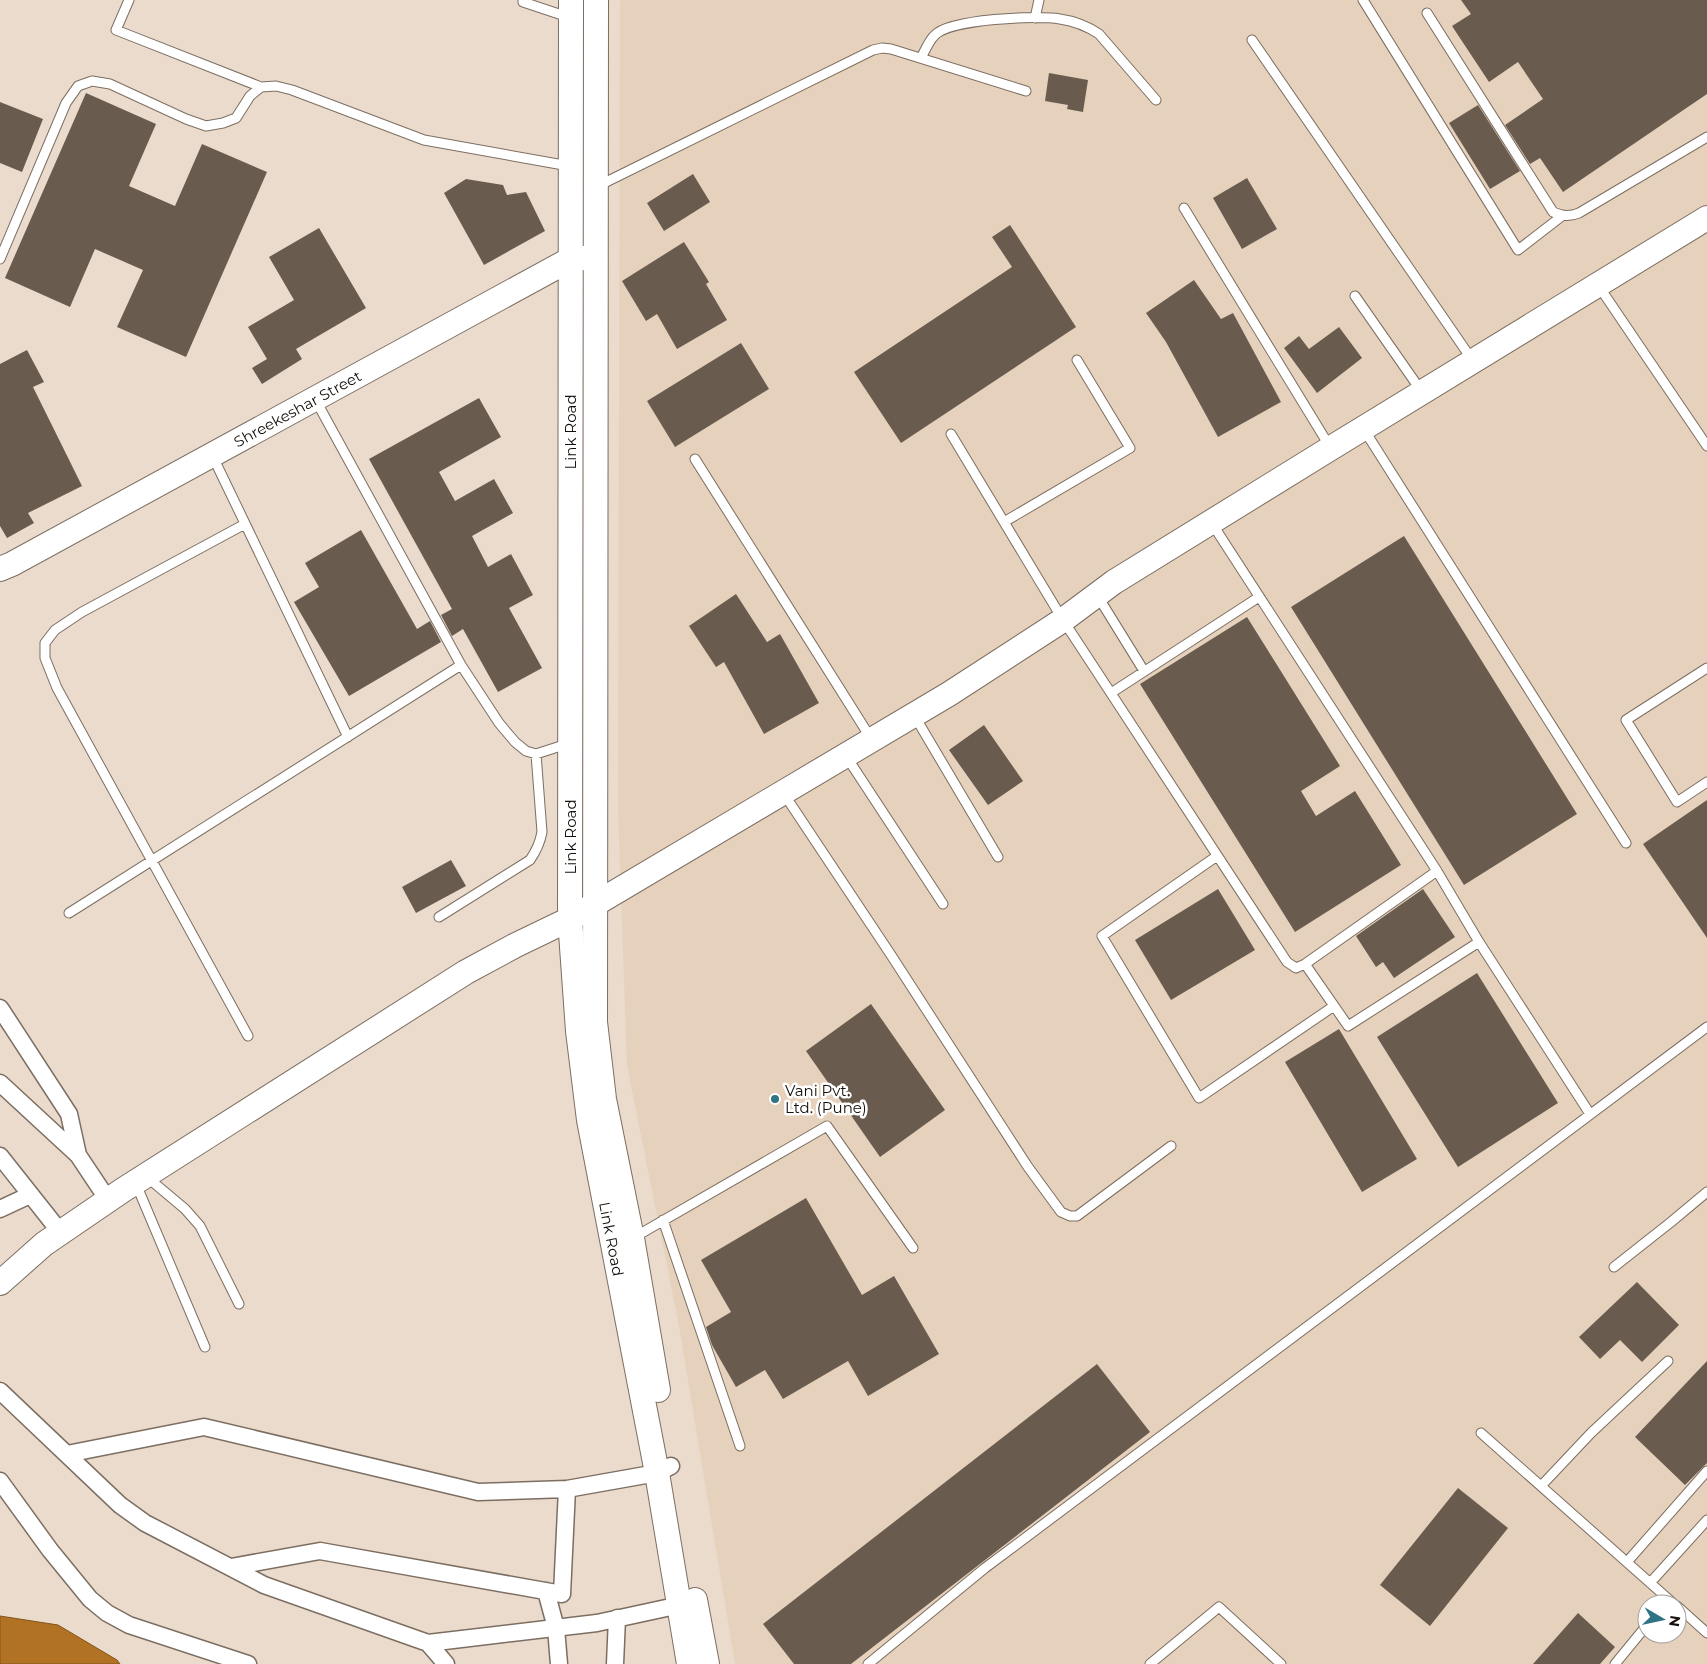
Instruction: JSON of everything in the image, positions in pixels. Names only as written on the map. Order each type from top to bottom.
[{"type":"street","name":"Link Road","points":[[596,0],[595,1022],[604,1099],[632,1238],[664,1469],[680,1605],[690,1664]]},
{"type":"street","name":"Link Road","points":[[571,9],[570,919],[578,1031],[589,1120],[707,1664]]},
{"type":"street","points":[[0,1283],[44,1244],[108,1200],[466,972],[570,919],[914,715],[1063,620],[1114,582],[1707,218]]},
{"type":"street","name":"Shreekeshar Street","points":[[0,569],[571,259],[596,258]]},
{"type":"street","points":[[0,1008],[69,1114],[78,1155]]},
{"type":"street","points":[[0,1083],[78,1155],[108,1200]]},
{"type":"street","points":[[0,1156],[61,1233]]},
{"type":"street","points":[[0,1209],[30,1195]]},
{"type":"street","points":[[0,1391],[120,1505],[145,1523],[264,1584],[428,1643],[597,1623],[680,1605]]},
{"type":"street","points":[[67,1454],[204,1427],[478,1492],[567,1488],[664,1469]]},
{"type":"street","points":[[0,1480],[50,1550],[90,1599],[107,1613],[130,1625],[248,1664]]},
{"type":"street","points":[[230,1568],[320,1550],[562,1594],[567,1488]]},
{"type":"street","points":[[546,1591],[556,1628],[559,1664]]},
{"type":"street","points":[[615,1664],[617,1618]]},
{"type":"street","points":[[428,1643],[446,1664]]},
{"type":"lane","points":[[129,0],[116,30],[262,87],[276,86],[292,90],[424,140],[571,167]]},
{"type":"lane","points":[[523,0],[523,2],[571,9]]},
{"type":"lane","points":[[1035,18],[1039,0]]},
{"type":"lane","points":[[1363,0],[1518,250],[1562,216]]},
{"type":"lane","points":[[1428,12],[1553,212],[1562,216],[1579,213],[1707,137]]},
{"type":"lane","points":[[921,58],[934,35],[947,27],[1005,18],[1058,19],[1077,23],[1099,34],[1156,100]]},
{"type":"lane","points":[[1252,40],[1473,361]]},
{"type":"lane","points":[[596,187],[873,50],[891,49],[1026,91]]},
{"type":"lane","points":[[0,259],[66,103],[78,86],[92,81],[110,84],[186,119],[206,126],[236,118],[250,96],[262,87]]},
{"type":"lane","points":[[1184,208],[1331,448]]},
{"type":"lane","points":[[1598,285],[1707,446]]},
{"type":"lane","points":[[1355,296],[1422,392]]},
{"type":"lane","points":[[1004,522],[1130,448],[1076,360]]},
{"type":"lane","points":[[315,399],[461,665],[499,724],[526,751],[536,754],[570,743]]},
{"type":"lane","points":[[1363,428],[1626,843]]},
{"type":"lane","points":[[951,434],[1063,620],[1287,962],[1296,968],[1305,964],[1437,871]]},
{"type":"lane","points":[[211,455],[348,736]]},
{"type":"lane","points":[[695,459],[872,740]]},
{"type":"lane","points":[[1211,522],[1437,871],[1479,942],[1590,1114]]},
{"type":"lane","points":[[245,524],[82,612],[55,630],[45,642],[45,658],[56,688],[248,1036]]},
{"type":"lane","points":[[1097,595],[1144,671]]},
{"type":"lane","points":[[1110,692],[1259,597]]},
{"type":"lane","points":[[69,913],[461,665]]},
{"type":"lane","points":[[1707,668],[1626,720],[1678,802],[1707,782]]},
{"type":"lane","points":[[914,715],[998,857]]},
{"type":"lane","points":[[440,917],[530,860],[536,852],[540,844],[542,832],[536,754]]},
{"type":"lane","points":[[846,755],[943,904]]},
{"type":"lane","points":[[783,794],[891,955],[1028,1167],[1061,1212],[1070,1216],[1077,1216],[1171,1146]]},
{"type":"lane","points":[[1217,856],[1102,936],[1199,1098],[1334,1006]]},
{"type":"lane","points":[[1305,964],[1348,1026],[1479,942]]},
{"type":"lane","points":[[868,1664],[993,1562],[1707,1027]]},
{"type":"lane","points":[[632,1238],[827,1126],[913,1248]]},
{"type":"lane","points":[[140,1179],[185,1209],[200,1226],[240,1304]]},
{"type":"lane","points":[[140,1179],[205,1347]]},
{"type":"lane","points":[[1614,1266],[1707,1192]]},
{"type":"lane","points":[[663,1220],[740,1446]]},
{"type":"lane","points":[[1541,1486],[1591,1433],[1668,1361]]},
{"type":"lane","points":[[1481,1433],[1662,1594]]},
{"type":"lane","points":[[1627,1562],[1707,1471]]},
{"type":"lane","points":[[1650,1582],[1707,1520]]},
{"type":"lane","points":[[1150,1664],[1219,1607],[1281,1664]]},
{"type":"lane","points":[[1687,1616],[1706,1631]]},
{"type":"lane","points":[[1615,1664],[1637,1637]]},
{"type":"shaded area","points":[[620,0],[1707,0],[1707,1664],[735,1664],[679,1326],[627,1065],[618,810]]},
{"type":"shaded area","points":[[0,1616],[58,1625],[117,1660],[120,1664],[0,1664]]},
{"type":"building","points":[[1461,0],[1707,0],[1707,94],[1563,192],[1540,158],[1530,164],[1505,125],[1543,99],[1518,62],[1489,82],[1452,26],[1471,14]]},
{"type":"building","points":[[1049,73],[1088,80],[1083,112],[1067,109],[1068,105],[1045,101]]},
{"type":"building","points":[[86,93],[156,124],[129,186],[175,206],[202,144],[267,172],[186,357],[117,327],[143,270],[95,249],[70,307],[5,278]]},
{"type":"building","points":[[0,102],[43,119],[22,172],[0,163]]},
{"type":"building","points":[[1478,105],[1520,171],[1490,189],[1449,123]]},
{"type":"building","points":[[693,174],[710,202],[664,231],[647,203]]},
{"type":"building","points":[[1247,178],[1277,229],[1242,249],[1213,198]]},
{"type":"building","points":[[466,179],[503,185],[507,195],[526,192],[545,231],[484,265],[444,193]]},
{"type":"building","points":[[1010,225],[1076,327],[901,443],[854,372],[1012,267],[992,237]]},
{"type":"building","points":[[319,228],[366,308],[296,349],[302,359],[262,384],[252,368],[267,359],[248,327],[294,300],[269,257]]},
{"type":"building","points":[[684,242],[709,282],[706,284],[727,320],[677,349],[657,314],[646,321],[622,281]]},
{"type":"building","points":[[1194,280],[1221,319],[1233,313],[1281,402],[1218,437],[1166,342],[1146,313]]},
{"type":"building","points":[[1339,327],[1362,358],[1317,393],[1284,348],[1299,336],[1309,349]]},
{"type":"building","points":[[741,343],[769,389],[675,447],[647,401]]},
{"type":"building","points":[[27,350],[44,382],[33,387],[82,486],[28,513],[34,523],[7,538],[0,526],[0,364]]},
{"type":"building","points":[[479,398],[501,437],[439,472],[455,501],[494,479],[513,513],[472,536],[488,567],[511,554],[533,595],[509,608],[542,668],[498,692],[463,629],[452,636],[441,615],[452,609],[369,459]]},
{"type":"building","points":[[361,530],[417,629],[430,621],[441,642],[349,696],[294,602],[319,587],[305,563]]},
{"type":"building","points":[[1404,536],[1577,814],[1464,885],[1291,607]]},
{"type":"building","points":[[736,594],[767,642],[780,634],[819,703],[764,734],[724,662],[716,667],[689,626]]},
{"type":"building","points":[[1247,617],[1340,766],[1301,791],[1316,816],[1355,791],[1401,865],[1295,932],[1140,684]]},
{"type":"building","points":[[984,725],[1023,781],[988,805],[949,750]]},
{"type":"building","points":[[1707,800],[1707,938],[1643,844]]},
{"type":"building","points":[[451,860],[466,886],[416,913],[402,887]]},
{"type":"building","points":[[1218,889],[1255,950],[1171,1000],[1135,940]]},
{"type":"building","points":[[1423,889],[1455,937],[1394,978],[1383,962],[1376,967],[1356,936]]},
{"type":"building","points":[[1477,973],[1558,1103],[1458,1167],[1377,1037]]},
{"type":"building","points":[[871,1004],[945,1110],[880,1157],[806,1051]]},
{"type":"building","points":[[1339,1029],[1417,1159],[1362,1192],[1285,1062]]},
{"type":"building","points":[[806,1198],[862,1295],[894,1276],[939,1354],[868,1396],[848,1361],[783,1399],[765,1370],[736,1387],[712,1345],[706,1327],[731,1312],[701,1260]]},
{"type":"building","points":[[1637,1282],[1679,1325],[1642,1362],[1620,1340],[1600,1359],[1579,1337]]},
{"type":"building","points":[[1707,1361],[1707,1463],[1685,1485],[1635,1437]]},
{"type":"building","points":[[1097,1364],[1150,1432],[851,1664],[794,1664],[763,1624]]},
{"type":"building","points":[[1458,1488],[1508,1528],[1430,1626],[1380,1585]]},
{"type":"building","points":[[1578,1613],[1615,1647],[1600,1664],[1533,1664]]},
{"type":"place","name":"Vani Pvt. Ltd. (Pune)","points":[[775,1099]]}]
